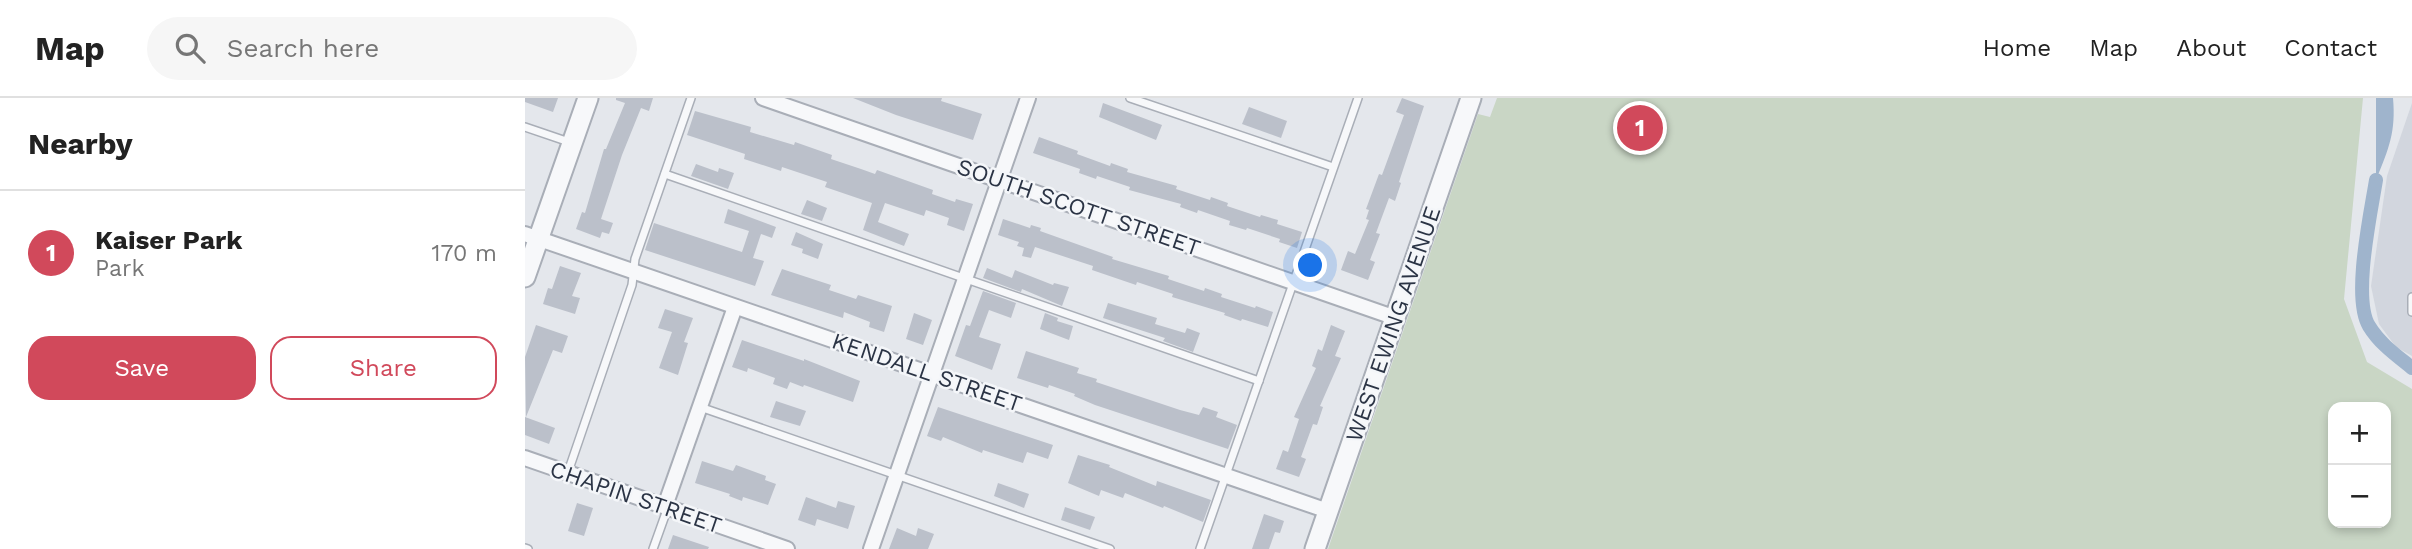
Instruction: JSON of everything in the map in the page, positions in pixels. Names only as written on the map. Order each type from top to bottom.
[{"type":"street","points":[[525,277],[532,237],[572,144],[588,98]]},
{"type":"street","name":"SOUTH SCOTT STREET","points":[[763,98],[1396,318]]},
{"type":"street","points":[[871,549],[1028,98]]},
{"type":"street","name":"WEST EWING AVENUE","points":[[1315,549],[1471,98]]},
{"type":"street","name":"KENDALL STREET","points":[[532,237],[1328,511]]},
{"type":"street","points":[[666,507],[735,307]]},
{"type":"street","name":"CHAPIN STREET","points":[[525,458],[787,549]]},
{"type":"lane","points":[[568,473],[632,285],[635,259],[691,98]]},
{"type":"lane","points":[[1130,98],[1333,167]]},
{"type":"lane","points":[[1201,549],[1358,98]]},
{"type":"lane","points":[[525,127],[572,144]]},
{"type":"lane","points":[[665,174],[1259,382]]},
{"type":"lane","points":[[2412,297],[2412,312]]},
{"type":"lane","points":[[700,407],[1110,549]]},
{"type":"lane","points":[[653,549],[666,507]]},
{"type":"shaded area","points":[[2412,103],[2412,356],[2396,347],[2379,324],[2371,286],[2387,176]]},
{"type":"green space","points":[[1497,98],[2363,98],[2344,299],[2367,362],[2412,389],[2412,549],[1328,549],[1478,114],[1490,117]]},
{"type":"water","points":[[2376,98],[2393,98],[2394,110],[2391,140],[2376,180]]},
{"type":"building","points":[[525,98],[558,98],[553,112],[525,102]]},
{"type":"building","points":[[616,98],[653,98],[649,111],[641,108],[622,155],[601,219],[613,223],[609,234],[602,232],[600,238],[576,229],[582,212],[585,213],[604,149],[625,103]]},
{"type":"building","points":[[853,98],[942,98],[941,101],[982,114],[973,140]]},
{"type":"building","points":[[1402,98],[1424,106],[1395,201],[1389,198],[1376,233],[1380,234],[1370,260],[1375,262],[1368,280],[1341,270],[1348,251],[1355,254],[1369,220],[1366,219],[1369,210],[1366,209],[1404,115],[1396,112]]},
{"type":"building","points":[[1103,103],[1162,125],[1156,140],[1099,117]]},
{"type":"building","points":[[1249,107],[1287,121],[1281,138],[1242,124]]},
{"type":"building","points":[[695,111],[751,127],[750,132],[794,145],[795,142],[832,155],[831,159],[875,174],[877,170],[933,190],[932,194],[955,202],[956,199],[973,204],[964,231],[947,225],[949,218],[926,210],[924,216],[885,203],[878,222],[909,234],[904,246],[863,230],[872,203],[825,187],[827,182],[782,167],[781,171],[744,159],[745,154],[687,135]]},
{"type":"building","points":[[1039,137],[1110,166],[1111,163],[1128,169],[1127,172],[1177,186],[1176,189],[1210,200],[1211,197],[1228,203],[1227,206],[1260,217],[1261,215],[1278,220],[1277,224],[1302,232],[1297,248],[1279,242],[1280,239],[1229,225],[1230,221],[1180,207],[1181,204],[1129,190],[1130,187],[1097,176],[1096,179],[1079,173],[1080,169],[1033,153]]},
{"type":"building","points":[[696,164],[718,172],[719,168],[734,173],[728,189],[691,176]]},
{"type":"building","points":[[807,200],[827,208],[822,221],[801,214]]},
{"type":"building","points":[[728,209],[776,227],[772,238],[761,234],[753,258],[764,261],[755,286],[645,250],[654,223],[742,252],[749,231],[724,223]]},
{"type":"building","points":[[1003,219],[1030,228],[1031,225],[1041,228],[1040,231],[1113,257],[1112,259],[1273,312],[1268,327],[1242,319],[1241,321],[1224,315],[1225,313],[1172,297],[1173,294],[1092,270],[1093,266],[1035,247],[1031,258],[1022,256],[1024,248],[1017,246],[1019,242],[998,235]]},
{"type":"building","points":[[796,232],[823,244],[818,259],[791,245]]},
{"type":"building","points":[[560,266],[581,273],[572,296],[580,298],[575,314],[543,304]]},
{"type":"building","points":[[987,268],[1012,278],[1015,270],[1053,285],[1054,283],[1069,287],[1062,306],[1022,289],[1021,292],[983,278]]},
{"type":"building","points":[[782,269],[831,285],[829,290],[856,299],[858,295],[892,306],[884,332],[869,327],[870,322],[844,312],[843,318],[771,295]]},
{"type":"building","points":[[983,291],[1016,303],[1011,318],[989,310],[979,337],[1001,344],[992,370],[955,356],[966,325],[970,326]]},
{"type":"building","points":[[1108,303],[1157,318],[1155,324],[1185,333],[1187,328],[1200,333],[1193,352],[1163,341],[1165,338],[1103,318]]},
{"type":"building","points":[[665,309],[693,318],[684,342],[688,343],[678,375],[659,368],[672,332],[658,328]]},
{"type":"building","points":[[914,313],[932,320],[923,345],[906,339]]},
{"type":"building","points":[[1045,313],[1058,318],[1057,321],[1073,326],[1069,340],[1040,329]]},
{"type":"building","points":[[536,325],[568,336],[562,353],[553,350],[526,417],[525,357]]},
{"type":"building","points":[[1331,325],[1345,331],[1335,356],[1341,358],[1320,406],[1323,407],[1317,425],[1313,424],[1301,457],[1306,459],[1299,477],[1276,469],[1283,450],[1288,452],[1299,419],[1294,417],[1316,368],[1312,366],[1318,349],[1322,351]]},
{"type":"building","points":[[742,340],[804,359],[860,381],[853,402],[790,382],[787,389],[773,384],[775,378],[748,368],[747,372],[732,367]]},
{"type":"building","points":[[1026,351],[1079,368],[1077,373],[1097,379],[1096,382],[1180,410],[1199,415],[1203,407],[1218,412],[1216,417],[1237,425],[1228,449],[1095,405],[1074,396],[1075,394],[1049,385],[1048,388],[1017,378]]},
{"type":"building","points":[[776,401],[806,411],[800,426],[770,417]]},
{"type":"building","points":[[938,407],[1053,445],[1048,459],[1027,452],[1023,463],[983,450],[982,453],[943,437],[941,441],[927,436]]},
{"type":"building","points":[[525,417],[555,428],[549,444],[525,435]]},
{"type":"building","points":[[1078,455],[1110,465],[1109,467],[1156,486],[1157,481],[1211,500],[1203,522],[1125,493],[1123,498],[1101,490],[1099,496],[1068,483]]},
{"type":"building","points":[[702,461],[733,471],[736,465],[766,476],[765,480],[776,484],[768,505],[743,497],[742,501],[729,496],[730,494],[695,483]]},
{"type":"building","points":[[998,483],[1029,494],[1024,508],[994,496]]},
{"type":"building","points":[[806,497],[836,508],[838,501],[855,506],[848,529],[817,519],[815,526],[798,520]]},
{"type":"building","points":[[577,503],[593,508],[584,536],[568,531]]},
{"type":"building","points":[[1065,507],[1095,517],[1090,530],[1061,520]]},
{"type":"building","points":[[1264,514],[1284,521],[1280,533],[1275,532],[1269,549],[1252,549]]},
{"type":"building","points":[[897,528],[916,536],[918,528],[934,534],[928,549],[889,549]]},
{"type":"building","points":[[673,535],[709,547],[668,549]]},
{"type":"waterway","points":[[2376,180],[2362,276],[2364,313],[2378,338],[2412,368]]},
{"type":"place","name":"Kaiser Park","points":[[1640,128]]}]
